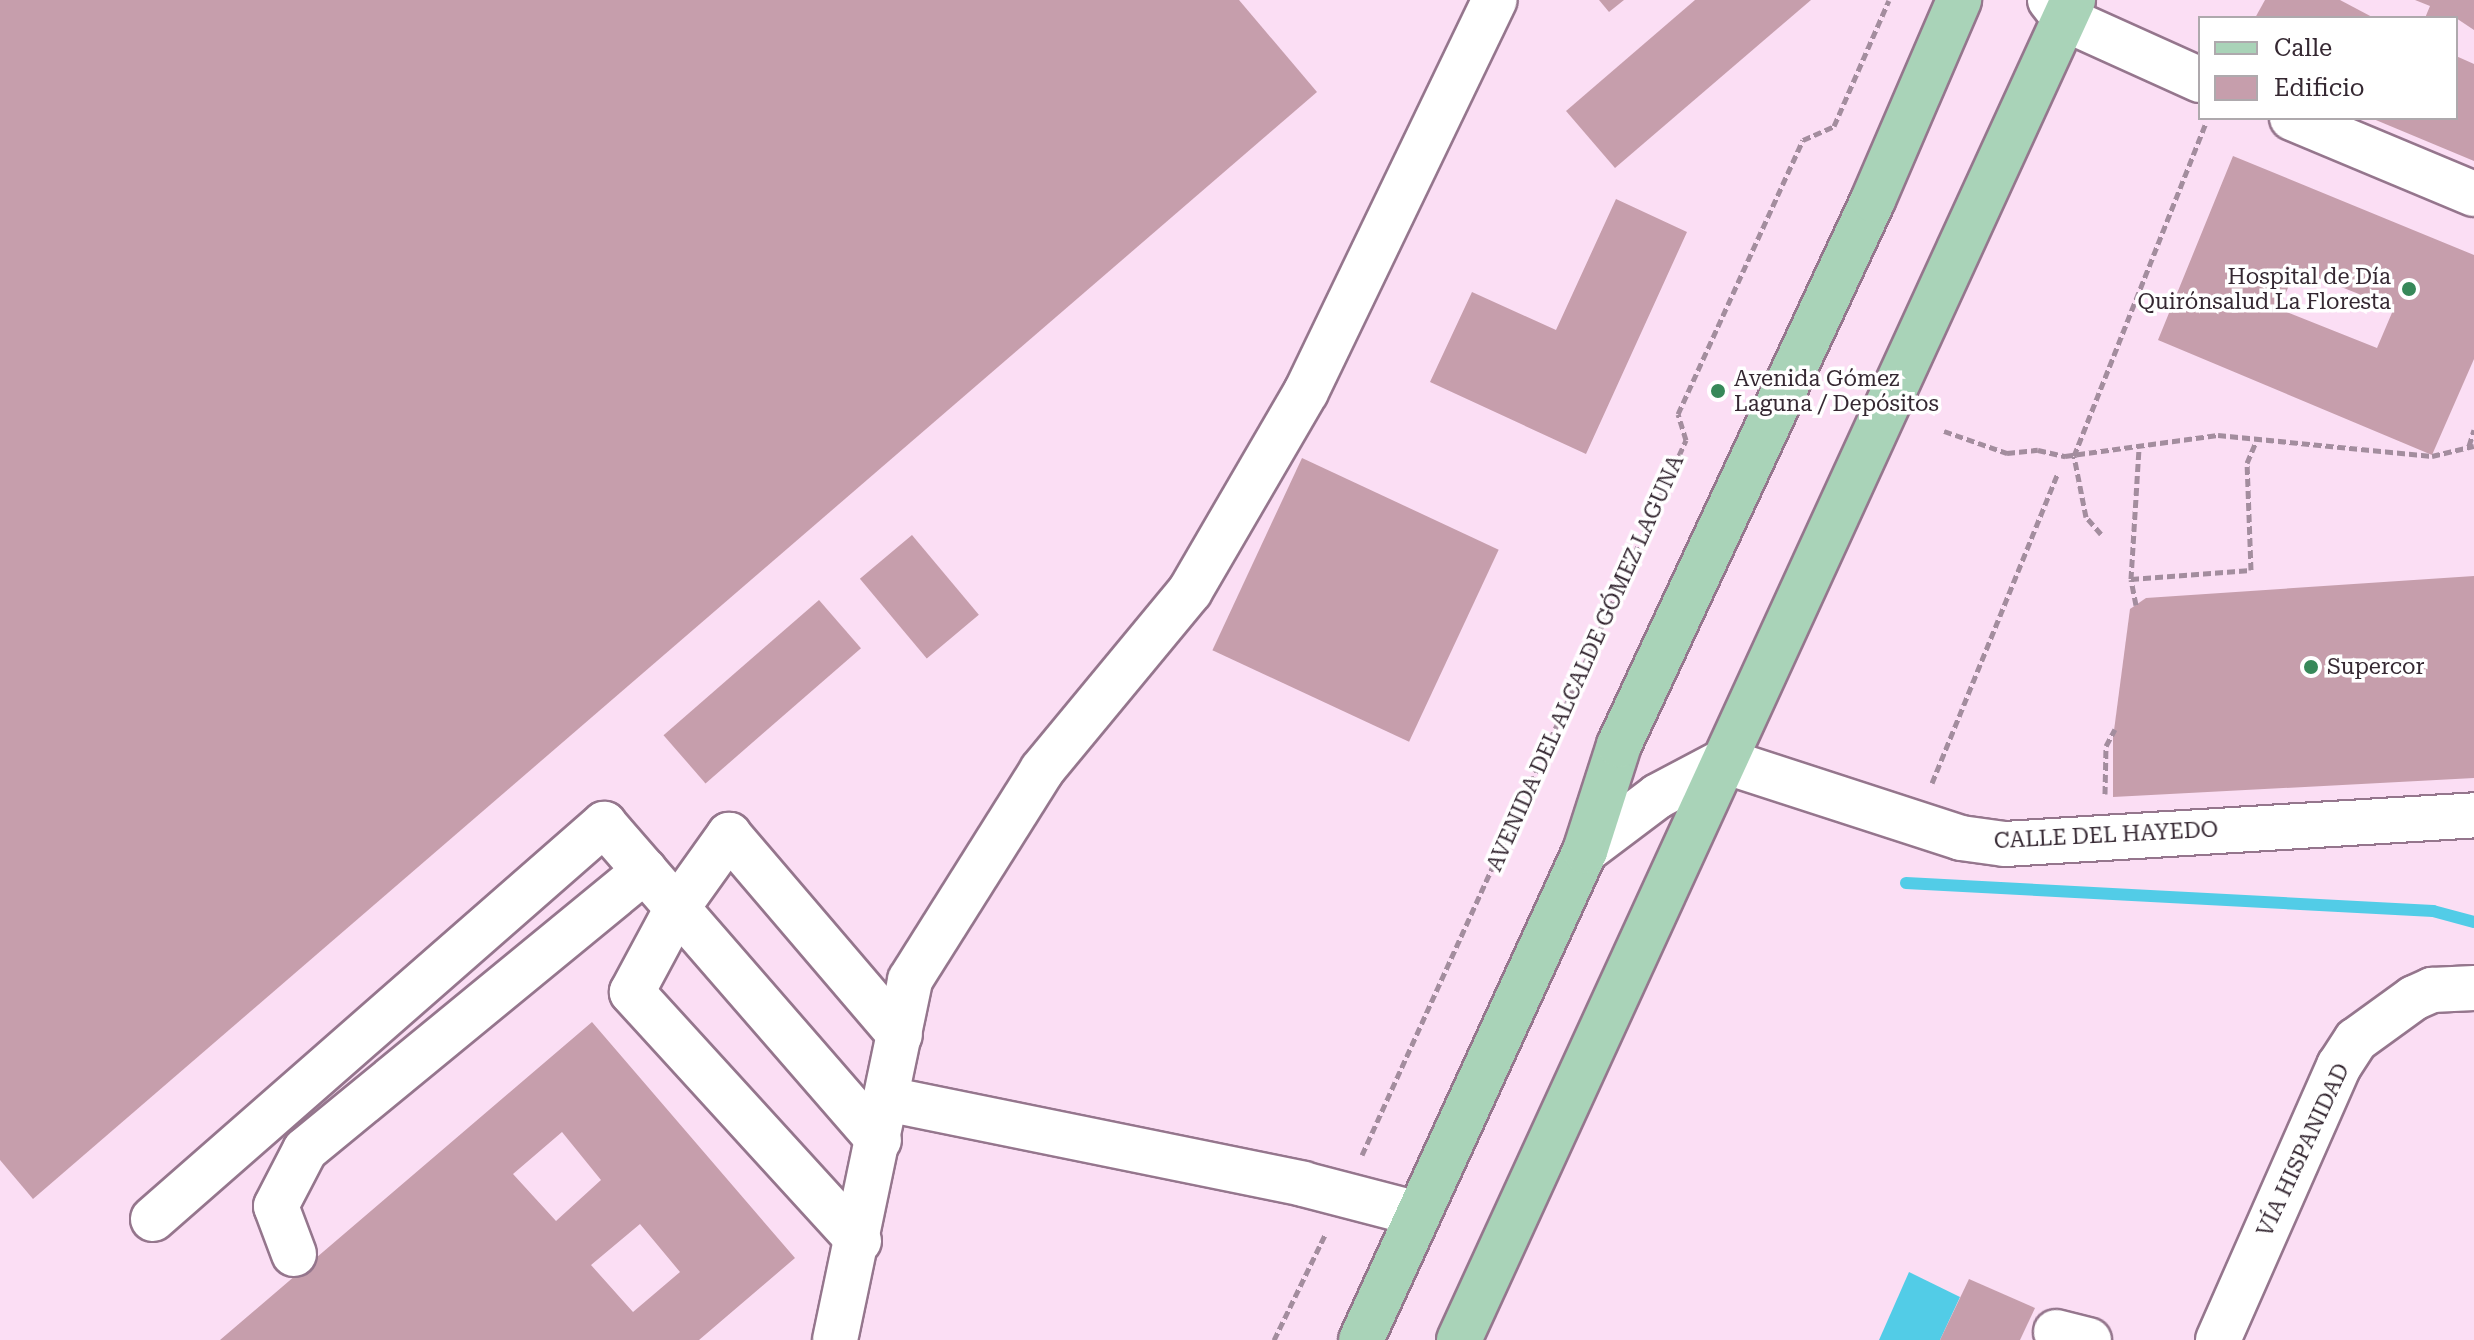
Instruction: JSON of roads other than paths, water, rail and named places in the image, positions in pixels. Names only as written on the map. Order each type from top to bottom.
[{"type":"main road","points":[[1361,1340],[1585,851],[1619,745],[1866,215],[1959,0]]},
{"type":"main road","points":[[1459,1340],[1724,761],[2063,6]]},
{"type":"street","points":[[835,1340],[859,1241],[910,980],[1025,797],[1190,591],[1306,392],[1495,0]]},
{"type":"street","points":[[2063,6],[2198,79]]},
{"type":"street","points":[[2297,120],[2474,194]]},
{"type":"street","points":[[1585,851],[1658,796],[1724,761]]},
{"type":"street","name":"CALLE DEL HAYEDO","points":[[1724,761],[1961,838],[2005,844],[2474,815]]},
{"type":"street","points":[[153,1219],[604,824],[677,908],[883,1120],[1344,1195],[1418,1214]]},
{"type":"street","points":[[859,1241],[632,992],[677,908],[729,835],[900,1035]]},
{"type":"street","points":[[294,1254],[276,1206],[305,1150],[645,871]]},
{"type":"street","name":"VÍA HISPANIDAD","points":[[2218,1340],[2339,1066],[2356,1040],[2414,998],[2432,990],[2474,988]]},
{"type":"water","points":[[1909,1272],[1960,1297],[1940,1340],[1879,1340]]},
{"type":"waterway","points":[[1906,883],[2433,911],[2474,922]]},
{"type":"place","name":"Hospital de Día Quirónsalud La Floresta","points":[[2409,289]]},
{"type":"place","name":"Avenida Gómez Laguna / Depósitos","points":[[1718,391]]},
{"type":"place","name":"Supercor","points":[[2311,667]]}]
